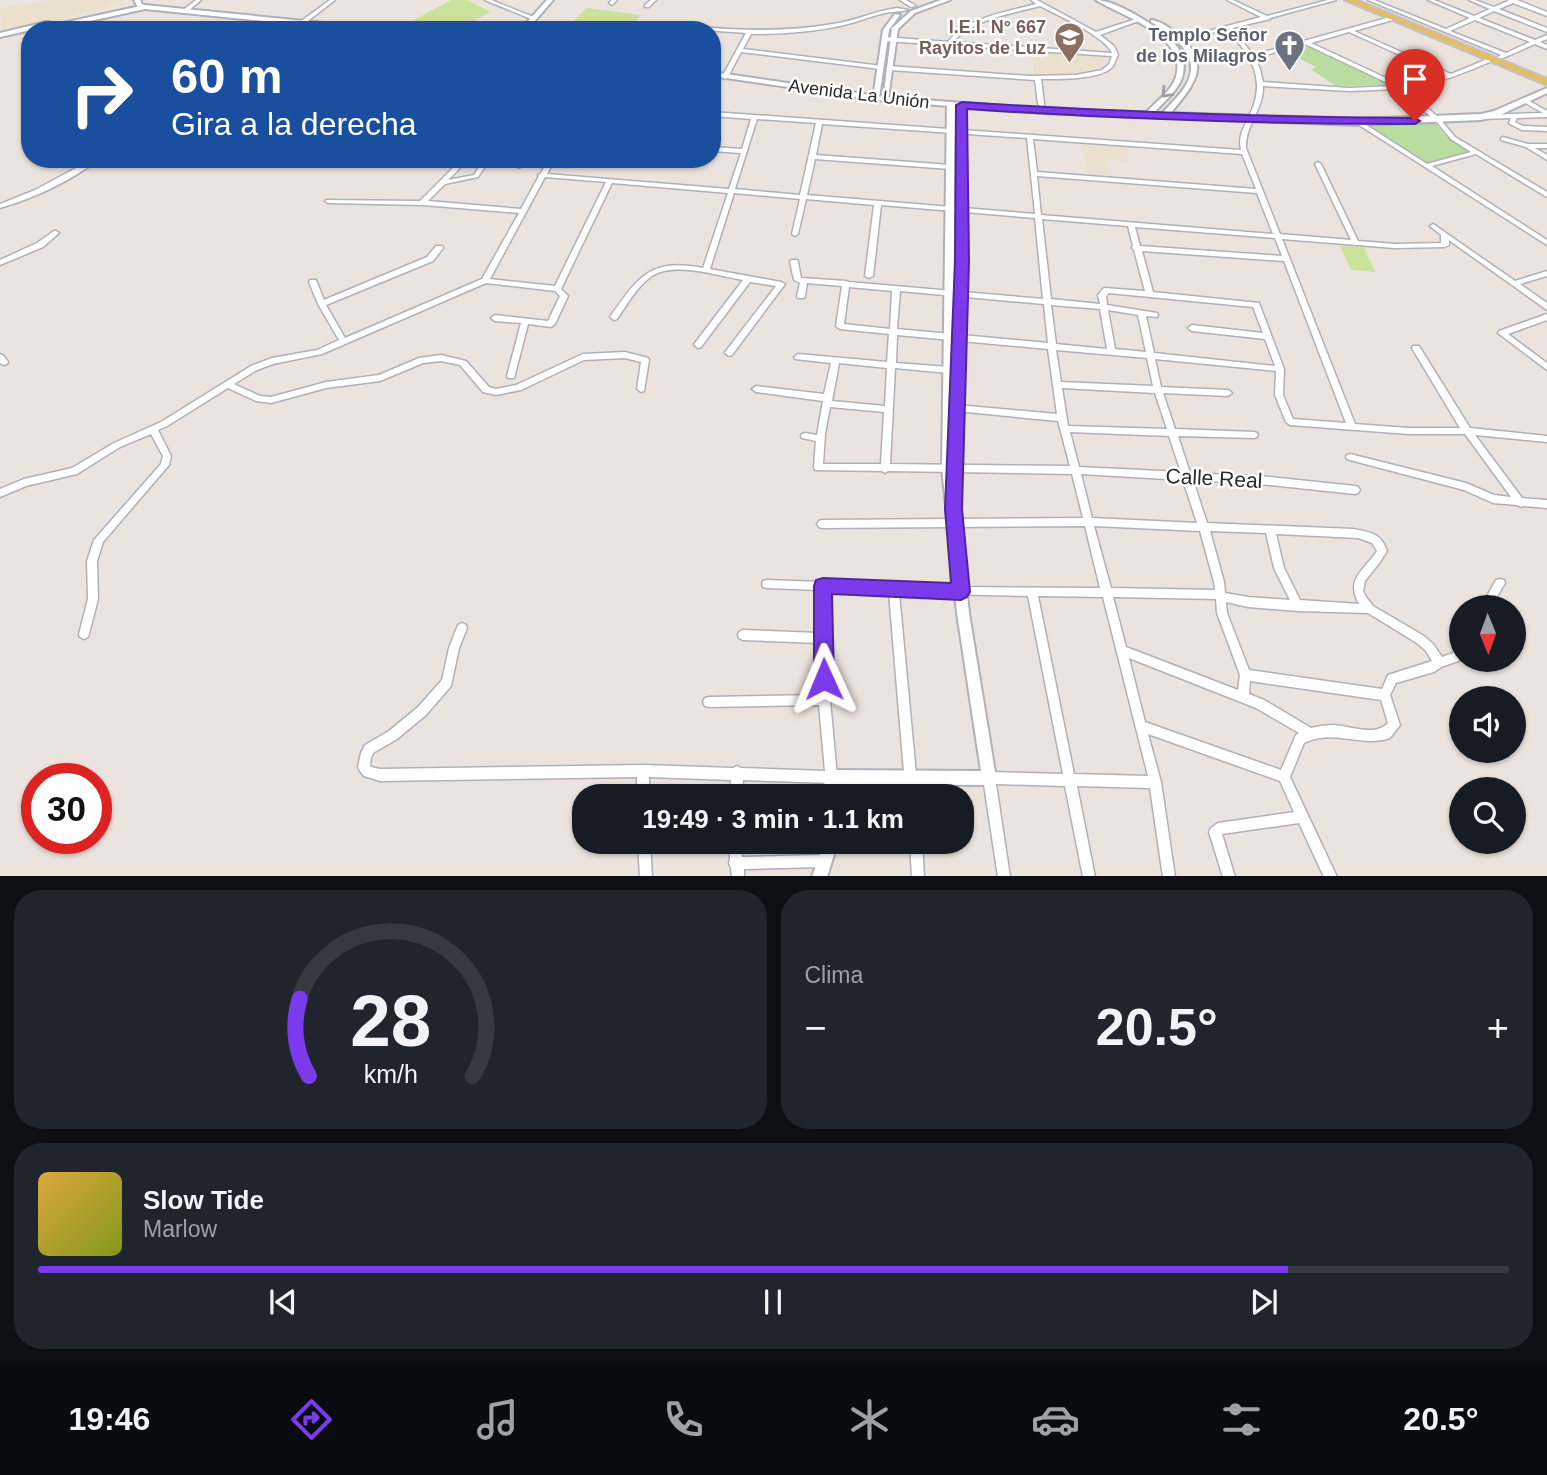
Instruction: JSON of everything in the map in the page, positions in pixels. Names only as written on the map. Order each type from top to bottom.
[{"type":"main road","points":[[1349,0],[1499,57],[1547,82]]},
{"type":"main road","points":[[1359,0],[1547,76]]},
{"type":"main road","points":[[73,21],[140,4]]},
{"type":"main road","points":[[68,21],[140,4],[185,12],[281,21]]},
{"type":"main road","points":[[0,37],[21,32]]},
{"type":"main road","points":[[0,37],[21,34]]},
{"type":"main road","name":"Avenida La Unión","points":[[721,76],[880,98],[1042,111],[1358,122],[1481,117],[1547,90]]},
{"type":"street","points":[[185,12],[199,0]]},
{"type":"street","points":[[305,21],[334,0]]},
{"type":"street","points":[[486,0],[533,18]]},
{"type":"street","points":[[530,21],[550,0]]},
{"type":"street","points":[[538,21],[557,0]]},
{"type":"street","points":[[647,6],[654,0]]},
{"type":"street","points":[[902,0],[913,6]]},
{"type":"street","points":[[880,98],[889,68],[890,23],[905,10],[932,0]]},
{"type":"street","points":[[880,98],[880,67],[888,40],[895,28],[904,17],[947,0]]},
{"type":"street","points":[[1033,0],[1097,34],[1108,43],[1115,55]]},
{"type":"street","points":[[1099,0],[1138,20],[1169,42],[1181,61],[1180,74],[1147,115]]},
{"type":"street","points":[[1111,0],[1164,27],[1181,41],[1191,55],[1194,75],[1164,116]]},
{"type":"street","points":[[1229,0],[1268,18]]},
{"type":"street","points":[[1169,42],[1334,0]]},
{"type":"street","points":[[1370,0],[1447,30],[1499,57]]},
{"type":"street","points":[[1430,0],[1547,47]]},
{"type":"street","points":[[1471,0],[1547,30]]},
{"type":"street","points":[[1447,30],[1512,0],[1547,14]]},
{"type":"street","points":[[949,44],[954,35],[965,28],[1040,4]]},
{"type":"street","points":[[721,30],[817,29],[894,10],[905,10]]},
{"type":"street","points":[[1254,57],[1394,18]]},
{"type":"street","points":[[1097,34],[1138,20]]},
{"type":"street","points":[[1229,28],[1254,57],[1261,84],[1259,101],[1242,135],[1245,152],[1352,427]]},
{"type":"street","points":[[725,77],[750,31]]},
{"type":"street","points":[[1350,31],[1451,76]]},
{"type":"street","points":[[1261,84],[1315,88],[1401,87],[1451,76],[1547,37]]},
{"type":"street","points":[[888,40],[1115,55]]},
{"type":"street","points":[[1307,43],[1401,87],[1438,120],[1450,135],[1547,195]]},
{"type":"street","points":[[738,50],[880,67]]},
{"type":"street","points":[[889,68],[1038,78],[1092,75],[1108,68],[1115,55]]},
{"type":"street","points":[[1038,78],[1042,111]]},
{"type":"street","points":[[1524,100],[1547,114]]},
{"type":"street","points":[[951,104],[950,208],[956,408],[951,468]]},
{"type":"street","points":[[954,294],[962,209],[962,105]]},
{"type":"street","points":[[1481,117],[1547,114]]},
{"type":"street","points":[[721,115],[1245,152]]},
{"type":"street","points":[[1515,116],[1512,123],[1516,126],[1547,129]]},
{"type":"street","points":[[706,271],[755,117]]},
{"type":"street","points":[[795,234],[820,121]]},
{"type":"street","points":[[1358,122],[1547,243]]},
{"type":"street","points":[[1030,137],[1052,348],[1064,429],[1155,782],[1169,876]]},
{"type":"street","points":[[1503,138],[1528,146],[1547,158]]},
{"type":"street","points":[[1528,146],[1547,146]]},
{"type":"street","points":[[721,150],[745,152]]},
{"type":"street","points":[[1426,166],[1477,152]]},
{"type":"street","points":[[812,157],[950,167]]},
{"type":"street","points":[[1318,164],[1355,242]]},
{"type":"street","points":[[0,206],[26,198],[81,168]]},
{"type":"street","points":[[422,203],[456,168]]},
{"type":"street","points":[[439,186],[476,176],[481,168]]},
{"type":"street","points":[[485,281],[546,168]]},
{"type":"street","points":[[1033,174],[1259,191]]},
{"type":"street","points":[[541,175],[1395,246],[1443,245],[1446,244],[1445,235]]},
{"type":"street","points":[[557,289],[610,180]]},
{"type":"street","points":[[328,201],[422,203],[523,211]]},
{"type":"street","points":[[869,276],[878,202]]},
{"type":"street","points":[[1131,223],[1149,293]]},
{"type":"street","points":[[1433,226],[1547,307]]},
{"type":"street","points":[[0,263],[40,245],[56,233]]},
{"type":"street","points":[[322,304],[430,259],[439,248]]},
{"type":"street","points":[[1136,248],[1286,259]]},
{"type":"street","points":[[793,262],[796,278],[804,280],[1103,306],[1154,314]]},
{"type":"street","points":[[614,317],[647,275],[655,271],[673,268],[706,271],[781,284],[729,353]]},
{"type":"street","points":[[1514,284],[1547,273]]},
{"type":"street","points":[[698,345],[748,279]]},
{"type":"street","points":[[801,296],[804,280]]},
{"type":"street","points":[[0,493],[24,483],[74,471],[272,360],[319,352],[485,281],[557,289],[565,296],[551,324],[495,318]]},
{"type":"street","points":[[313,282],[322,304],[344,342]]},
{"type":"street","points":[[846,284],[840,326],[1052,348],[1149,354],[1280,369]]},
{"type":"street","points":[[885,468],[895,288]]},
{"type":"street","points":[[1111,351],[1102,295],[1107,290],[1256,305],[1280,369],[1279,395],[1290,422],[1467,431],[1547,439]]},
{"type":"street","points":[[1141,313],[1158,390],[1204,528],[1222,613],[1245,675],[1243,697]]},
{"type":"street","points":[[1547,317],[1502,332],[1547,367]]},
{"type":"street","points":[[511,376],[525,322]]},
{"type":"street","points":[[1192,328],[1266,336]]},
{"type":"street","points":[[954,338],[948,370],[953,509],[961,592],[1004,876]]},
{"type":"street","points":[[1416,348],[1467,431],[1521,503]]},
{"type":"street","points":[[228,385],[259,399],[271,400],[326,385],[380,378],[422,360],[441,358],[463,363],[486,390],[496,393],[518,388],[573,360],[625,355],[645,360],[640,389]]},
{"type":"street","points":[[798,358],[948,370]]},
{"type":"street","points":[[805,436],[821,439],[835,362]]},
{"type":"street","points":[[1058,385],[1228,393]]},
{"type":"street","points":[[756,389],[888,409]]},
{"type":"street","points":[[956,408],[1062,418]]},
{"type":"street","points":[[84,634],[93,599],[92,561],[99,540],[165,465],[167,456],[153,429]]},
{"type":"street","points":[[1064,429],[1254,435]]},
{"type":"street","name":"Calle Real","points":[[821,439],[818,467],[1073,470],[1270,481],[1355,491]]},
{"type":"street","points":[[1350,457],[1471,488],[1493,499],[1547,504]]},
{"type":"street","points":[[822,524],[1087,522],[1353,533],[1374,539],[1382,551],[1358,582],[1357,590],[1369,609],[1427,644],[1436,652],[1438,663]]},
{"type":"street","points":[[1270,529],[1279,569],[1298,606]]},
{"type":"street","points":[[1493,595],[1500,583]]},
{"type":"street","points":[[767,584],[961,592],[1220,595],[1248,602],[1369,609]]},
{"type":"street","points":[[823,586],[824,700],[831,784]]},
{"type":"street","points":[[894,589],[911,784]]},
{"type":"street","points":[[1032,591],[1089,876]]},
{"type":"street","points":[[462,628],[454,648],[447,681],[422,711],[393,735],[369,750],[364,767],[368,772],[380,775],[737,772],[831,777],[1155,782]]},
{"type":"street","points":[[743,635],[823,638]]},
{"type":"street","points":[[1121,650],[1260,704],[1309,733]]},
{"type":"street","points":[[1330,876],[1284,778],[1300,738],[1323,728],[1362,735],[1386,734],[1394,725],[1385,695],[1395,677],[1434,667],[1449,660]]},
{"type":"street","points":[[1245,675],[1385,695]]},
{"type":"street","points":[[709,702],[824,700]]},
{"type":"street","points":[[1141,726],[1284,778]]},
{"type":"street","points":[[643,771],[643,784]]},
{"type":"street","points":[[736,784],[737,772]]},
{"type":"street","points":[[1229,876],[1215,832],[1218,829],[1301,817]]},
{"type":"street","points":[[645,854],[646,876]]},
{"type":"street","points":[[735,854],[738,876]]},
{"type":"street","points":[[819,876],[827,854]]},
{"type":"street","points":[[917,854],[918,876]]},
{"type":"street","points":[[735,863],[824,861]]},
{"type":"shaded area","points":[[52,0],[124,0],[124,3],[51,21],[21,21],[21,28],[2,33],[0,8]]},
{"type":"shaded area","name":"I.E.I. N° 667 Rayitos de Luz","points":[[1032,52],[1108,57],[1102,67],[1083,74],[1034,74]]},
{"type":"shaded area","points":[[1082,143],[1126,146],[1129,162],[1107,160],[1109,176],[1087,174]]},
{"type":"green space","points":[[451,0],[467,0],[490,12],[474,21],[412,21]]},
{"type":"green space","points":[[587,8],[641,15],[636,21],[573,21]]},
{"type":"green space","points":[[1311,46],[1393,85],[1336,86],[1312,70],[1316,67],[1288,53]]},
{"type":"green space","points":[[1434,122],[1444,134],[1471,152],[1427,163],[1365,124]]},
{"type":"green space","points":[[1340,246],[1364,247],[1375,272],[1351,270]]},
{"type":"place","name":"I.E.I. N° 667 Rayitos de Luz","points":[[1069,64]]},
{"type":"place","name":"Templo Señor de los Milagros","points":[[1290,72]]},
{"type":"route","points":[[824,679],[823,586],[961,592],[953,509],[962,261],[962,105],[1065,112],[1304,121],[1415,121]]}]
